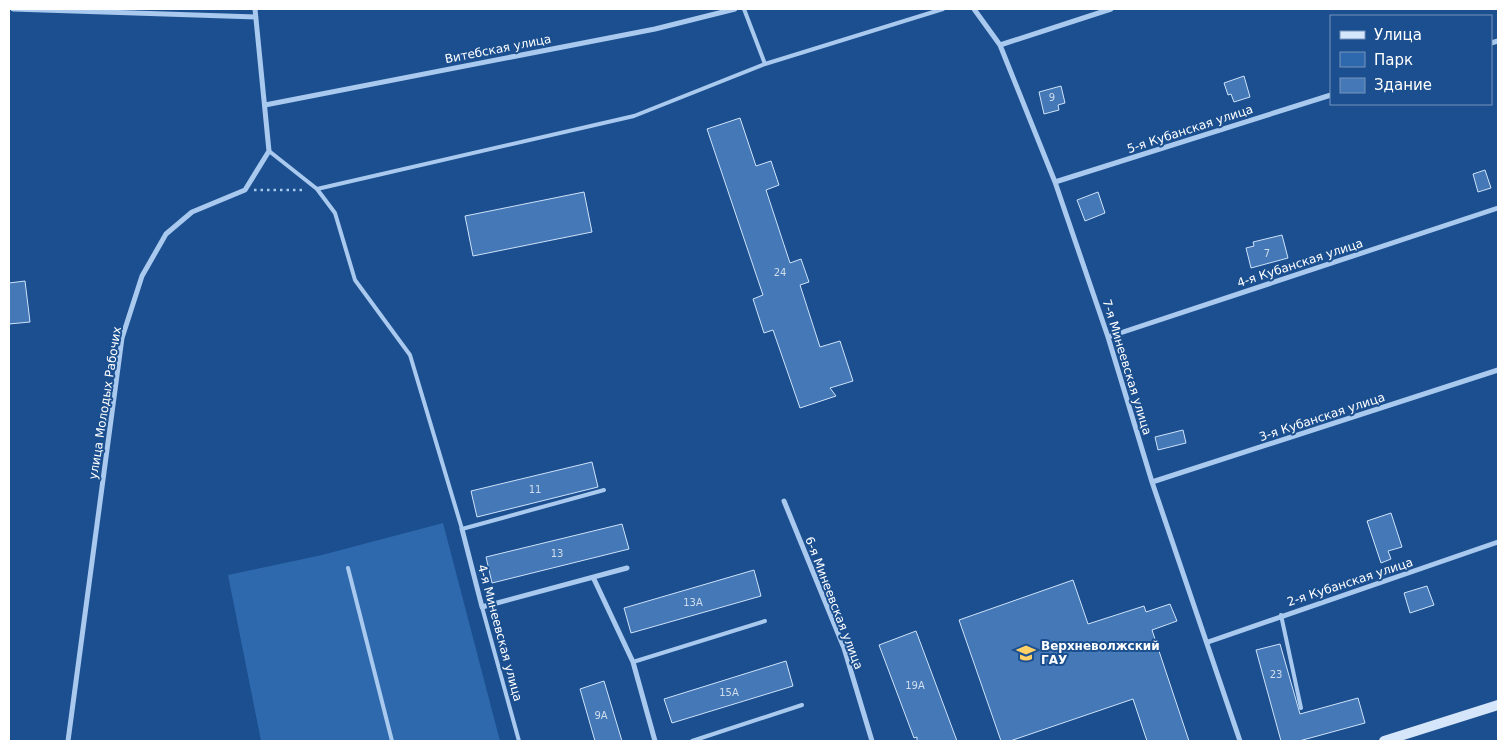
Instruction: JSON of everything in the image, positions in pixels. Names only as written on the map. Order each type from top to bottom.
[{"type":"street","points":[[13,9],[256,17]]},
{"type":"street","points":[[245,190],[269,151],[255,9]]},
{"type":"street","name":"Витебская улица","points":[[265,105],[656,29],[735,9]]},
{"type":"street","name":"7-я Минеевская улица","points":[[974,9],[1000,45],[1055,182],[1108,337],[1152,482],[1208,642],[1240,741]]},
{"type":"street","points":[[1000,45],[1111,9]]},
{"type":"street","name":"5-я Кубанская улица","points":[[1055,182],[1330,94]]},
{"type":"street","name":"улица Молодых Рабочих","points":[[68,741],[122,338],[142,276],[166,234],[192,212],[245,190]]},
{"type":"street","name":"4-я Кубанская улица","points":[[1108,337],[1498,208]]},
{"type":"street","name":"3-я Кубанская улица","points":[[1152,482],[1498,370]]},
{"type":"street","name":"6-я Минеевская улица","points":[[784,501],[844,648],[872,741]]},
{"type":"street","name":"4-я Минеевская улица","points":[[462,529],[482,607]]},
{"type":"street","name":"2-я Кубанская улица","points":[[1208,642],[1280,615],[1498,542]]},
{"type":"street","points":[[482,607],[627,568]]},
{"type":"street","points":[[593,577],[633,662],[655,741]]},
{"type":"street","points":[[1384,741],[1498,705]]},
{"type":"lane","points":[[744,9],[765,64]]},
{"type":"lane","points":[[317,190],[634,116],[765,64],[943,9]]},
{"type":"lane","points":[[269,151],[317,190],[334,213],[355,280],[410,355],[462,529],[604,490]]},
{"type":"lane","points":[[348,568],[392,741]]},
{"type":"lane","name":"4-я Минеевская улица","points":[[482,607],[519,741]]},
{"type":"lane","points":[[1280,615],[1301,708]]},
{"type":"lane","points":[[633,662],[765,621]]},
{"type":"lane","points":[[692,741],[802,705]]},
{"type":"path","points":[[245,190],[317,190]]},
{"type":"green space","points":[[443,523],[500,741],[261,741],[228,575],[322,555]]},
{"type":"building","points":[[1244,76],[1250,97],[1234,102],[1231,94],[1228,95],[1224,83]]},
{"type":"building","points":[[1061,86],[1065,103],[1058,105],[1059,110],[1044,114],[1039,92]]},
{"type":"building","points":[[740,118],[756,166],[771,161],[779,185],[766,190],[790,263],[801,259],[809,282],[800,285],[820,347],[840,341],[853,381],[830,388],[836,396],[800,408],[773,330],[764,333],[753,299],[763,295],[707,129]]},
{"type":"building","points":[[1485,170],[1491,188],[1478,192],[1473,174]]},
{"type":"building","points":[[584,192],[592,232],[473,256],[465,216]]},
{"type":"building","points":[[1098,192],[1105,213],[1085,221],[1077,200]]},
{"type":"building","points":[[1282,235],[1288,258],[1251,268],[1246,248],[1254,246],[1253,242]]},
{"type":"building","points":[[25,281],[30,322],[9,324],[9,283]]},
{"type":"building","points":[[1183,430],[1186,443],[1158,450],[1155,437]]},
{"type":"building","points":[[592,462],[598,487],[477,517],[471,491]]},
{"type":"building","points":[[1391,513],[1402,547],[1388,551],[1391,559],[1381,563],[1367,521]]},
{"type":"building","points":[[622,524],[629,549],[492,583],[486,557]]},
{"type":"building","points":[[754,570],[761,596],[631,633],[624,608]]},
{"type":"building","name":"Верхневолжский ГАУ","points":[[1073,580],[1088,624],[1144,606],[1146,612],[1170,604],[1177,621],[1152,630],[1189,741],[1147,741],[1133,699],[1010,741],[1001,741],[959,620]]},
{"type":"building","points":[[1427,586],[1434,605],[1410,613],[1404,593]]},
{"type":"building","points":[[916,631],[957,741],[917,741],[917,737],[914,738],[879,645]]},
{"type":"building","points":[[1280,644],[1300,714],[1358,698],[1365,723],[1299,741],[1281,741],[1256,650]]},
{"type":"building","points":[[786,661],[793,686],[672,723],[664,699]]},
{"type":"building","points":[[604,681],[622,741],[595,741],[580,689]]},
{"type":"place","name":"Верхневолжский ГАУ","points":[[1026,653]]}]
